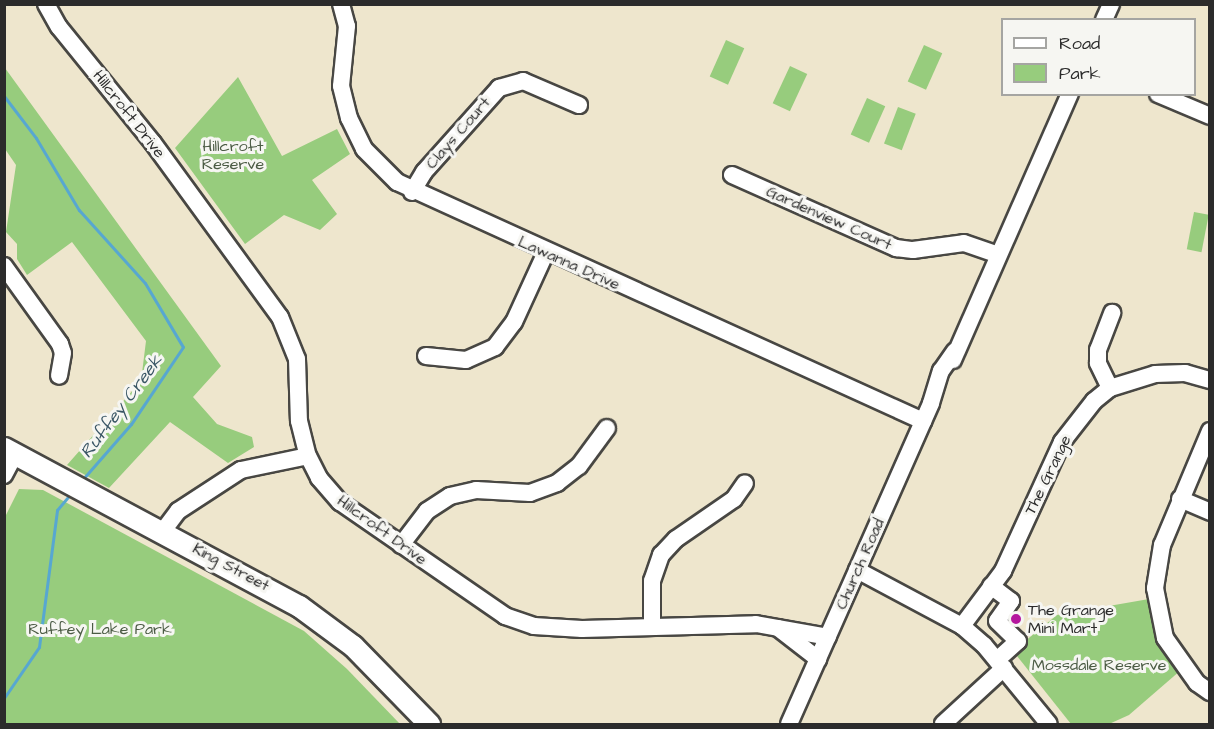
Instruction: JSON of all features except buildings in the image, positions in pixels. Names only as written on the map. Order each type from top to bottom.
[{"type":"main road","name":"King Street","points":[[10,451],[281,594],[336,631],[429,724]]},
{"type":"street","name":"Hillcroft Drive","points":[[46,4],[59,27],[153,143],[280,317],[297,359],[299,421],[308,456],[319,478],[340,502],[519,622],[557,629],[756,624],[828,637]]},
{"type":"street","name":"Lawanna Drive","points":[[341,4],[347,26],[341,86],[349,118],[372,159],[412,192],[923,421]]},
{"type":"street","points":[[1105,18],[1111,4]]},
{"type":"street","name":"Clays Court","points":[[412,192],[424,172],[499,88],[523,81],[579,105]]},
{"type":"street","name":"Church Road","points":[[789,724],[931,403],[945,384],[955,351],[1069,96]]},
{"type":"street","points":[[1163,96],[1209,116]]},
{"type":"street","name":"Gardenview Court","points":[[732,175],[888,245],[913,250],[964,243],[998,255]]},
{"type":"street","points":[[426,356],[466,360],[495,347],[514,322],[546,252]]},
{"type":"street","points":[[4,266],[60,344],[63,353],[59,376]]},
{"type":"street","points":[[1110,388],[1098,363],[1098,350],[1112,313]]},
{"type":"street","name":"The Grange","points":[[962,626],[1003,571],[1062,442],[1078,418],[1110,388],[1155,375],[1185,373],[1209,380]]},
{"type":"street","points":[[401,544],[427,512],[450,496],[476,490],[530,493],[557,483],[579,466],[607,428]]},
{"type":"street","points":[[1209,430],[1162,545],[1155,588],[1159,617],[1179,660],[1209,692]]},
{"type":"street","points":[[4,475],[10,451]]},
{"type":"street","points":[[170,535],[178,511],[191,505],[248,467],[308,456]]},
{"type":"street","points":[[652,627],[652,581],[662,555],[676,539],[734,499],[746,483]]},
{"type":"street","points":[[1180,499],[1209,512]]},
{"type":"street","points":[[855,574],[910,598],[962,626],[1000,664],[1049,724]]},
{"type":"street","points":[[943,724],[1000,664],[1018,641],[997,621],[1011,602],[991,586]]},
{"type":"street","points":[[778,627],[818,659]]},
{"type":"green space","points":[[726,40],[744,48],[728,85],[710,77]]},
{"type":"green space","points":[[924,45],[942,53],[926,90],[908,82]]},
{"type":"green space","points":[[790,66],[807,74],[790,111],[773,103]]},
{"type":"green space","points":[[5,68],[221,366],[193,397],[217,424],[252,437],[254,447],[228,463],[170,422],[109,488],[67,465],[141,381],[146,341],[72,242],[27,275],[17,259],[17,244],[6,232],[16,165],[5,149]]},
{"type":"green space","name":"Hillcroft Reserve","points":[[238,77],[282,156],[337,129],[350,154],[312,180],[337,214],[320,230],[284,215],[245,244],[175,148]]},
{"type":"green space","points":[[867,98],[885,106],[869,143],[851,135]]},
{"type":"green space","points":[[898,107],[916,114],[902,150],[884,143]]},
{"type":"green space","points":[[1194,212],[1209,215],[1201,252],[1187,249]]},
{"type":"green space","name":"Ruffey Lake Park","points":[[19,489],[43,490],[304,631],[347,669],[400,724],[5,724],[5,517]]},
{"type":"green space","name":"Mossdale Reserve","points":[[1149,599],[1181,670],[1129,715],[1109,724],[1071,724],[1013,651],[1057,615]]},
{"type":"waterway","name":"Ruffey Creek","points":[[4,96],[36,138],[79,210],[145,283],[183,347],[131,424],[82,480]]},
{"type":"waterway","name":"Ruffey Creek","points":[[4,698],[39,647],[57,510],[72,492]]},
{"type":"place","name":"The Grange Mini Mart","points":[[1016,619]]}]
